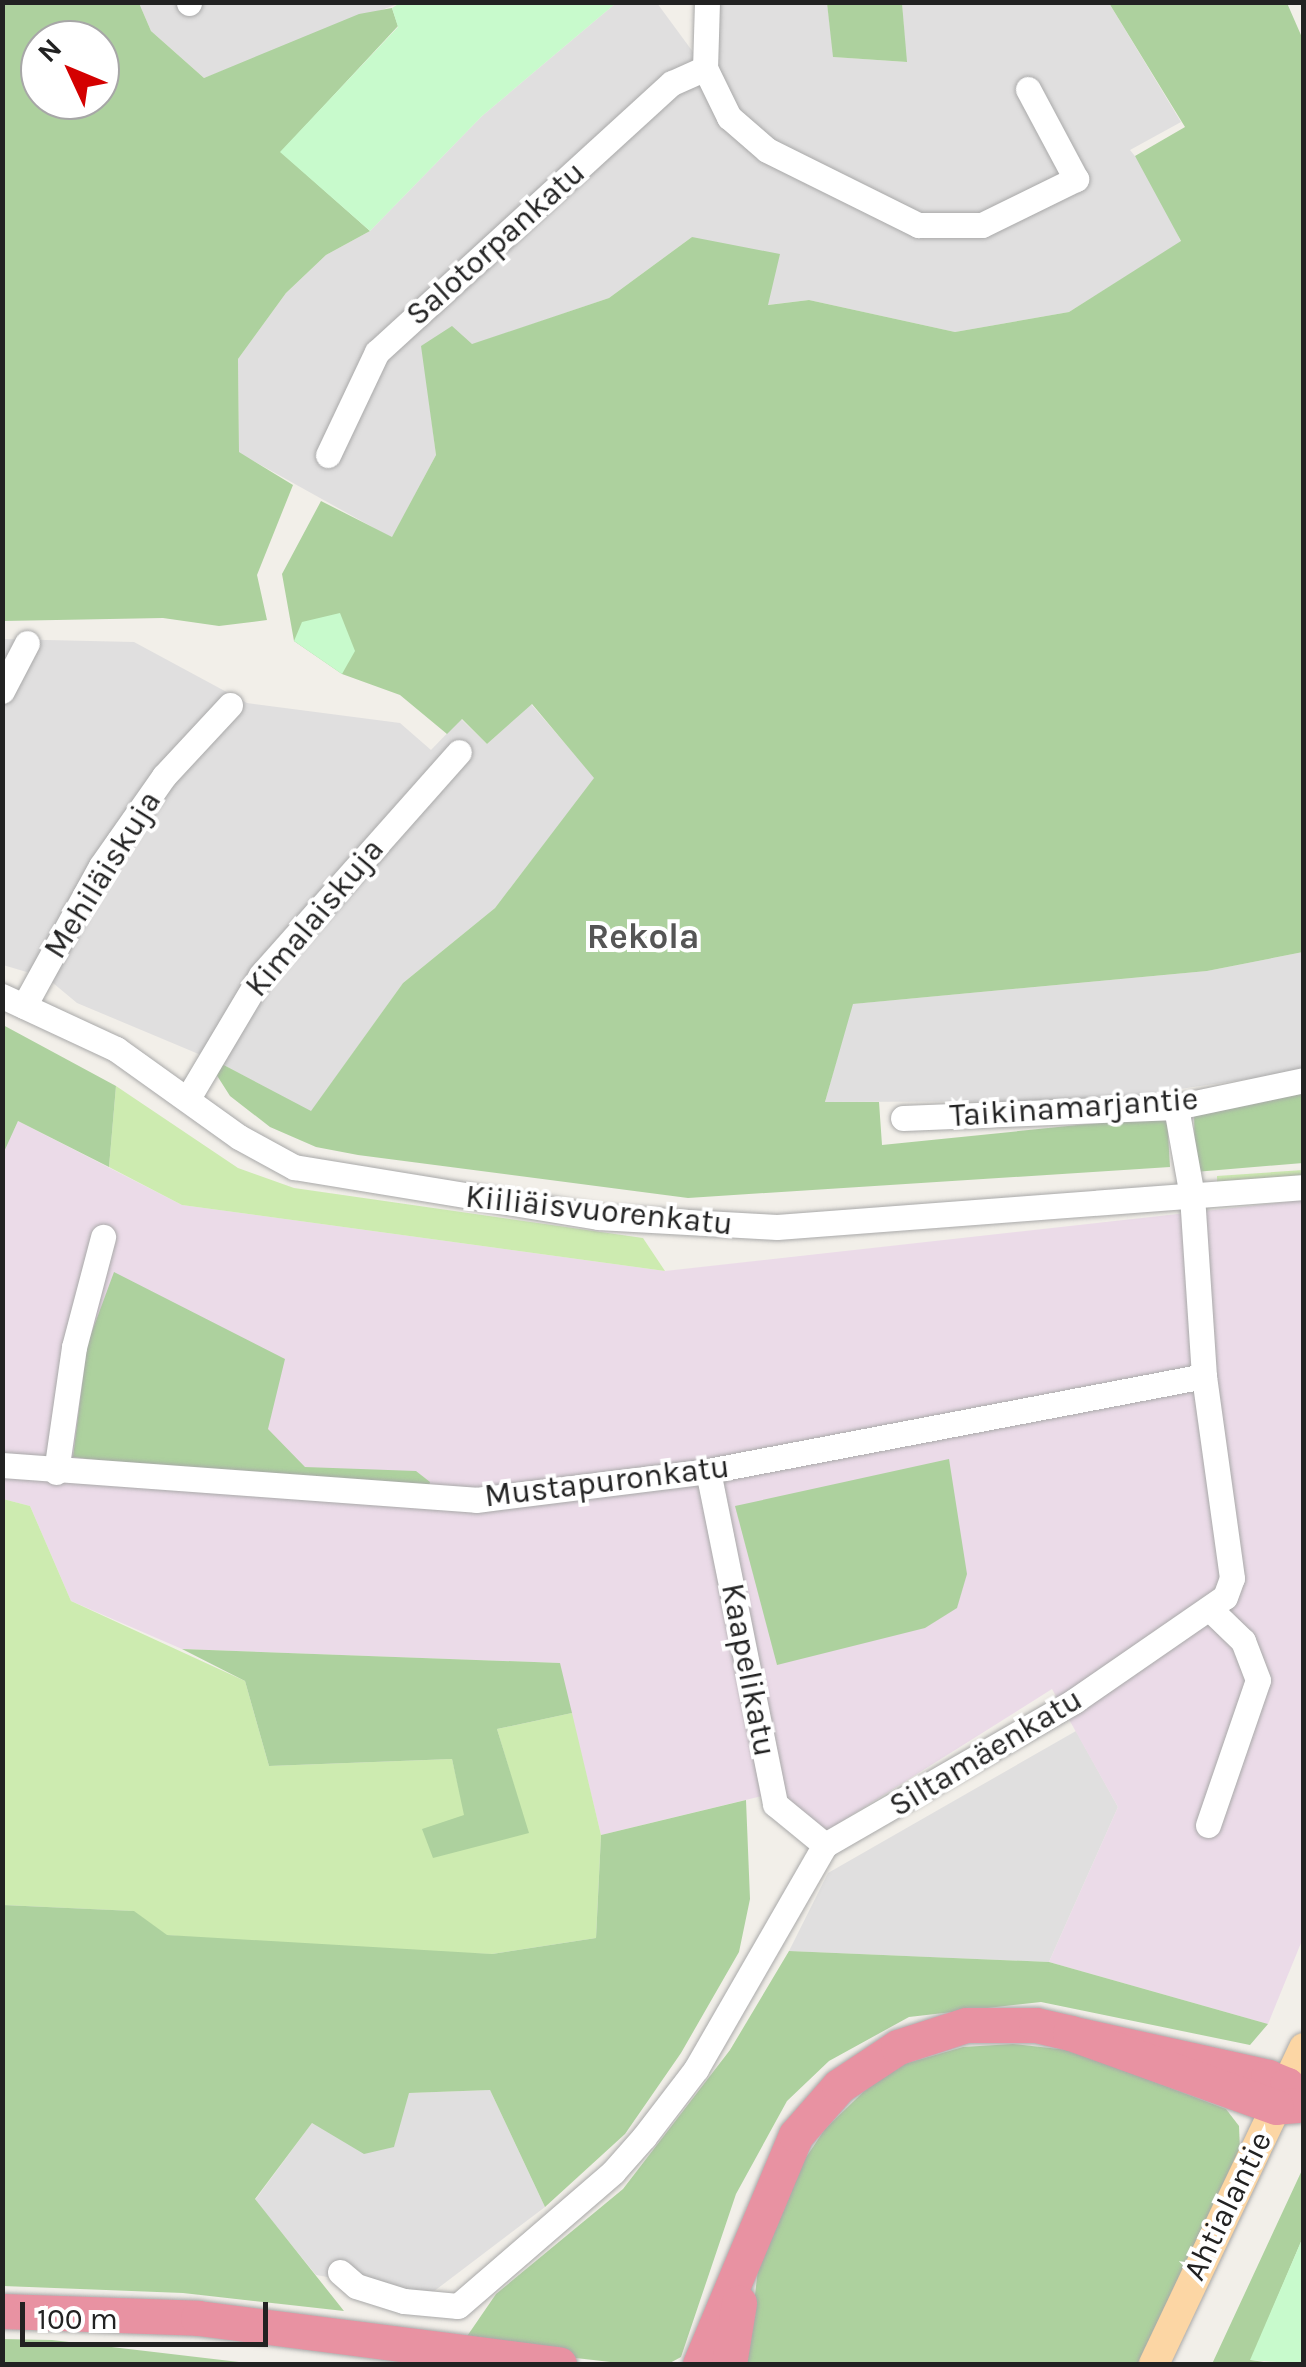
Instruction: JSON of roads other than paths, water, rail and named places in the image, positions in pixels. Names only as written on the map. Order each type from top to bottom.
[{"type":"highway","points":[[700,2364],[788,2150],[817,2109],[865,2065],[898,2047],[966,2025],[1070,2032],[1293,2099]]},
{"type":"highway","points":[[729,2364],[764,2205]]},
{"type":"highway","points":[[20,2312],[426,2364]]},
{"type":"highway","points":[[20,2312],[216,2319],[559,2364]]},
{"type":"main road","name":"Ahtialantie","points":[[1170,2364],[1293,2099],[1304,2048]]},
{"type":"main road","name":"Ahtialantie","points":[[1154,2364],[1293,2099]]},
{"type":"street","points":[[708,2],[705,68],[729,117],[767,150],[918,224],[982,225],[1076,179],[1028,89]]},
{"type":"street","name":"Salotorpankatu","points":[[328,455],[377,352],[672,83],[705,68]]},
{"type":"street","points":[[2,692],[27,643]]},
{"type":"street","name":"Mehiläiskuja","points":[[13,1001],[164,776],[230,705]]},
{"type":"street","name":"Kimalaiskuja","points":[[188,1098],[261,975],[459,752]]},
{"type":"street","name":"Kiiliäisvuorenkatu","points":[[13,1001],[116,1049],[294,1167],[655,1224],[777,1227],[1304,1188]]},
{"type":"street","name":"Taikinamarjantie","points":[[904,1118],[1176,1107],[1304,1080]]},
{"type":"street","points":[[1176,1107],[1192,1196],[1204,1376],[1232,1578],[1226,1597],[1211,1610],[1243,1642],[1258,1680],[1208,1825]]},
{"type":"street","points":[[56,1472],[74,1347],[103,1237]]},
{"type":"street","name":"Mustapuronkatu","points":[[2,1465],[56,1472],[476,1500],[708,1471],[1204,1376]]},
{"type":"street","name":"Kaapelikatu","points":[[708,1471],[774,1804],[826,1845]]},
{"type":"street","name":"Siltamäenkatu","points":[[340,2272],[356,2286],[404,2301],[458,2306],[613,2172],[644,2136],[696,2069],[826,1845],[1074,1701],[1211,1610]]},
{"type":"district","name":"Rekola","points":[[643,937]]}]
